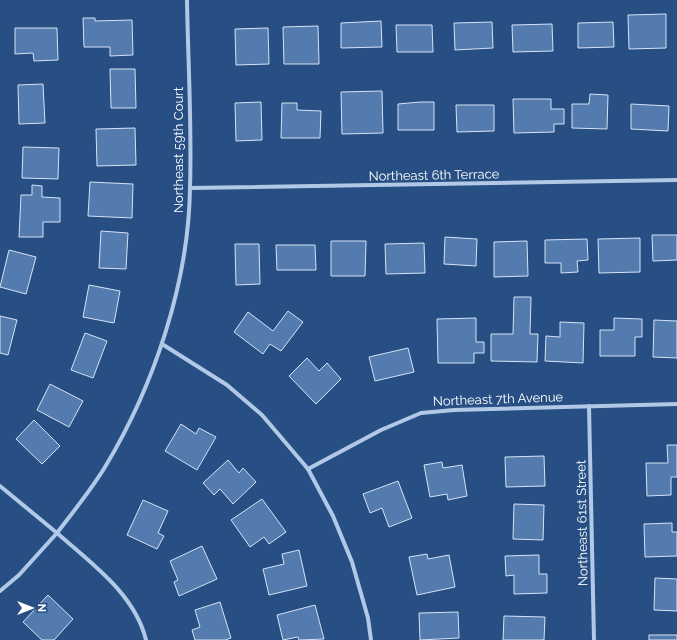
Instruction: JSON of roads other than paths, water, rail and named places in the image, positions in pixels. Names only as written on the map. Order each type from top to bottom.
[{"type":"street","name":"Northeast 59th Court","points":[[0,591],[19,575],[57,533],[104,468],[140,399],[162,344],[176,294],[186,239],[190,188],[187,0]]},
{"type":"street","name":"Northeast 6th Terrace","points":[[190,188],[677,180]]},
{"type":"street","points":[[162,344],[187,359],[238,395],[262,415],[308,469],[333,516],[352,562],[368,618],[370,640]]},
{"type":"street","name":"Northeast 7th Avenue","points":[[308,469],[381,430],[420,413],[677,404]]},
{"type":"street","name":"Northeast 61st Street","points":[[589,406],[594,640]]},
{"type":"street","points":[[0,486],[57,533],[105,576],[131,604],[143,627],[146,640]]}]
